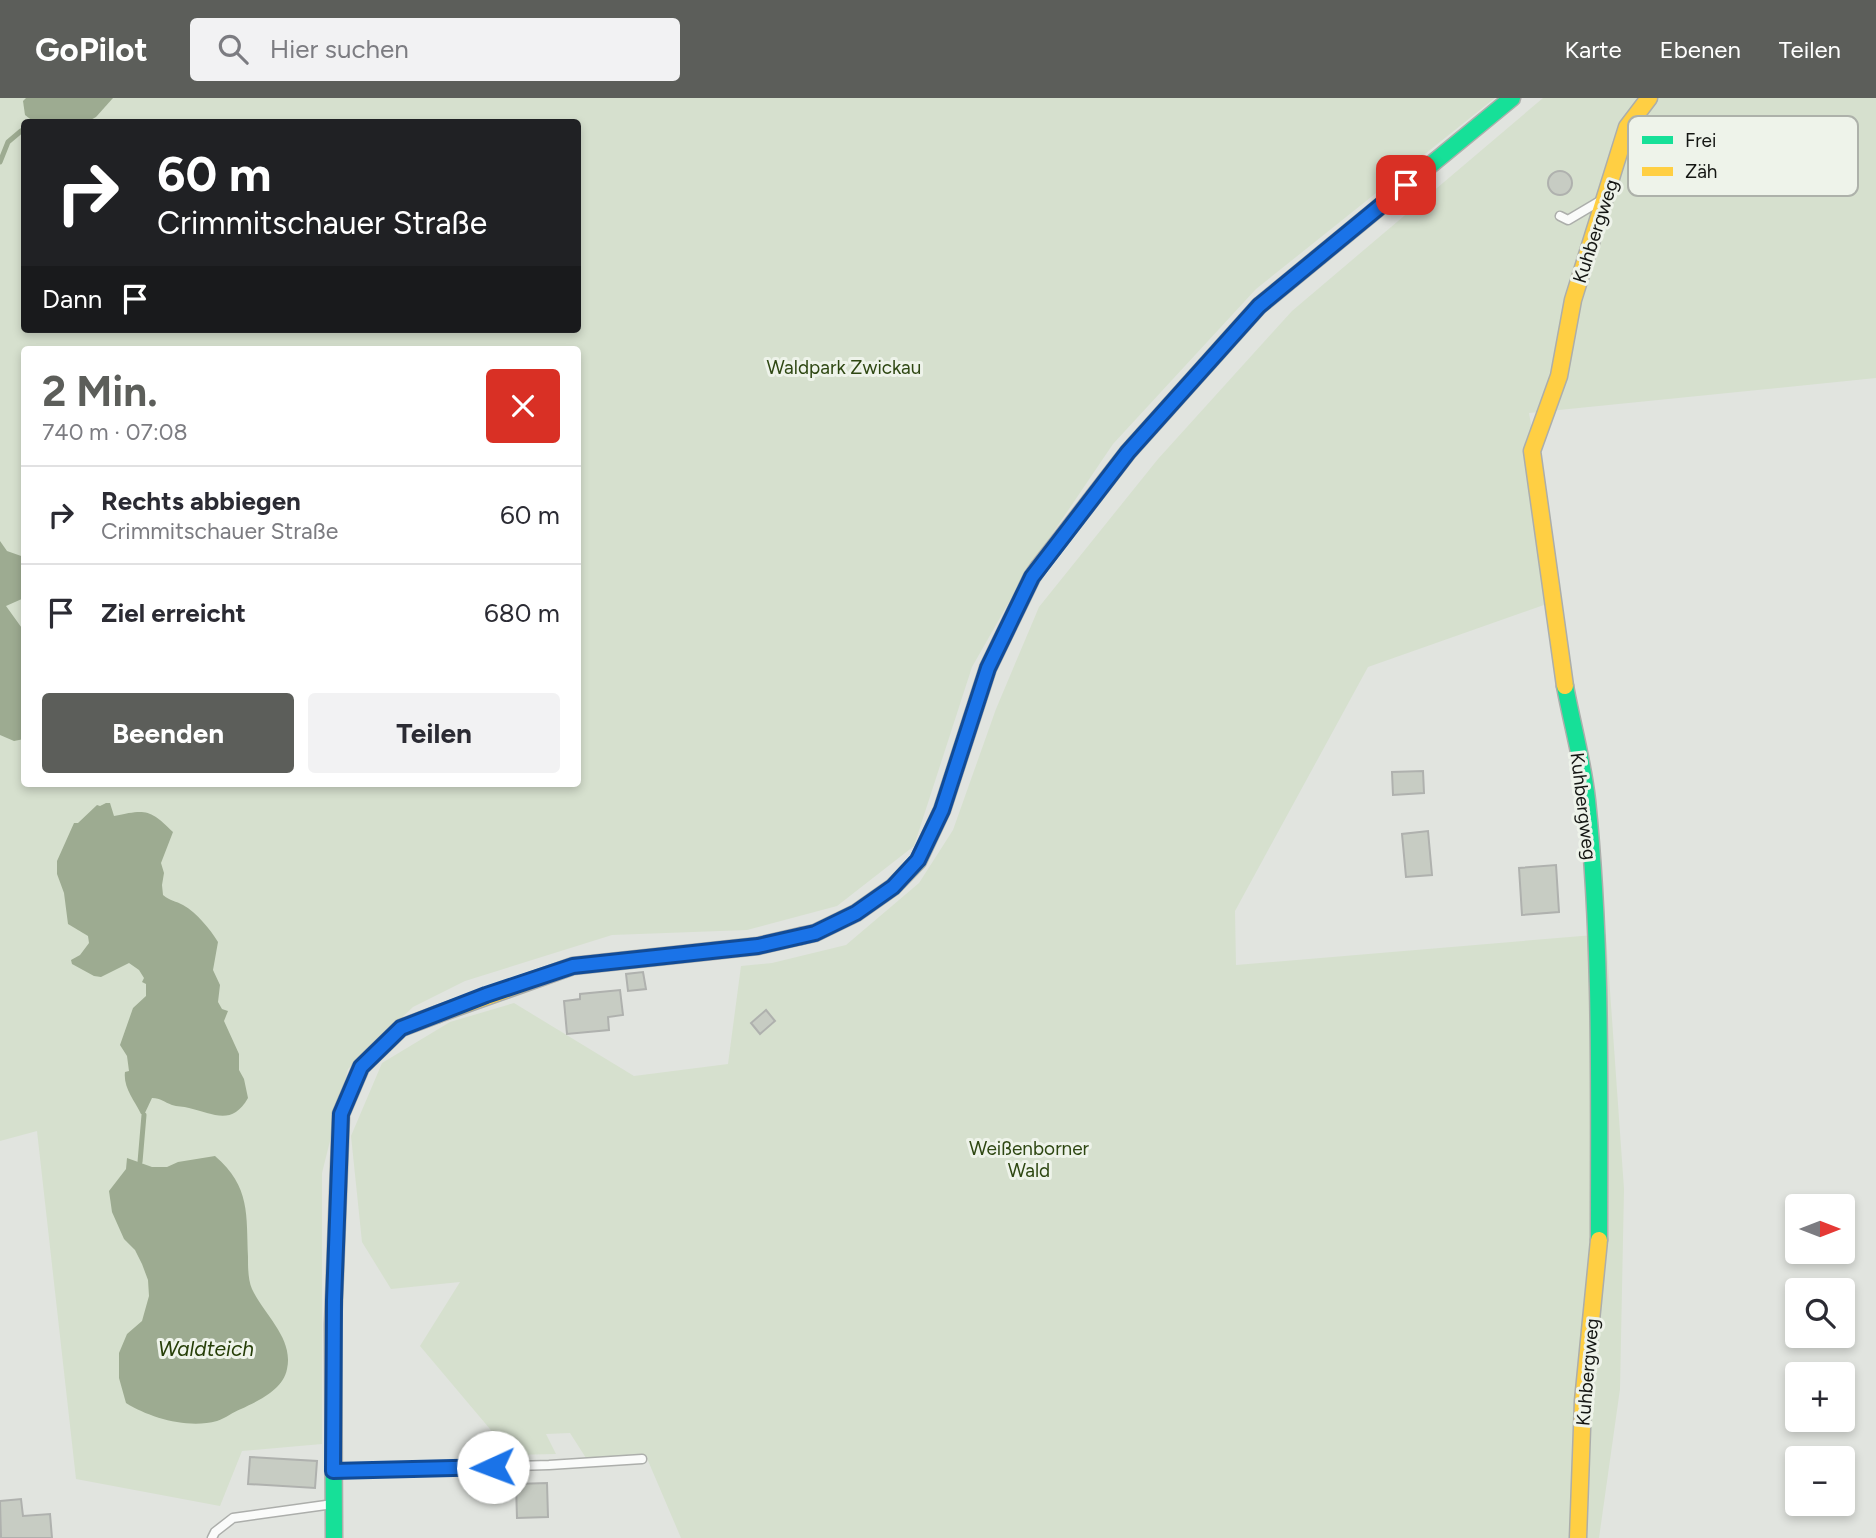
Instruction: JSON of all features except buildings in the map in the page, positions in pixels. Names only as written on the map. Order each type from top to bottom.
[{"type":"main road","points":[[334,1538],[334,1325],[341,1114],[361,1067],[401,1028],[486,995],[573,966],[758,946],[815,933],[856,913],[893,887],[918,860],[942,810],[988,668],[1032,577],[1128,452],[1259,306],[1511,98]]},
{"type":"main road","name":"Kuhbergweg","points":[[1635,116],[1649,98]]},
{"type":"main road","name":"Kuhbergweg","points":[[1578,1538],[1583,1401],[1599,1242],[1599,1023],[1595,916],[1587,798],[1564,683],[1532,451],[1559,376],[1573,300],[1628,126]]},
{"type":"lane","points":[[1560,216],[1568,220],[1606,198]]},
{"type":"lane","points":[[333,1471],[549,1465],[642,1459]]},
{"type":"lane","points":[[212,1538],[215,1532],[233,1518],[333,1504]]},
{"type":"green space","name":"Waldpark Zwickau","points":[[0,98],[1495,98],[1256,289],[1113,444],[1025,574],[972,667],[914,846],[837,906],[747,930],[612,935],[465,981],[413,1007],[348,1069],[322,1173],[322,1444],[242,1451],[220,1506],[76,1479],[37,1131],[0,1141]]},
{"type":"green space","name":"Weißenborner Wald","points":[[1543,98],[1876,98],[1876,378],[1529,413],[1561,599],[1368,667],[1235,911],[1236,965],[1606,934],[1624,1189],[1620,1389],[1599,1538],[681,1538],[646,1456],[586,1458],[570,1433],[546,1434],[556,1454],[512,1455],[420,1346],[460,1282],[391,1289],[362,1242],[351,1136],[382,1063],[450,1022],[514,1003],[634,1076],[728,1064],[741,966],[772,963],[846,945],[919,883],[953,830],[996,709],[1039,607],[1158,459],[1292,311]]},
{"type":"water","points":[[26,98],[113,98],[92,119],[30,119],[25,115],[23,101]]},
{"type":"water","points":[[0,541],[7,551],[21,556],[21,599],[6,606],[21,627],[21,740],[14,741],[0,735]]},
{"type":"water","points":[[110,803],[114,816],[133,812],[147,813],[159,819],[173,832],[161,863],[164,873],[163,895],[193,912],[218,942],[213,970],[220,985],[218,1002],[222,1009],[228,1011],[224,1021],[239,1054],[239,1070],[248,1098],[242,1107],[229,1115],[214,1115],[152,1098],[144,1115],[141,1114],[126,1083],[125,1072],[129,1071],[127,1056],[120,1045],[133,1008],[146,996],[146,984],[142,982],[144,978],[139,970],[129,963],[101,977],[72,964],[71,960],[80,955],[89,943],[88,936],[68,924],[64,893],[57,874],[57,861],[74,823],[78,823],[97,805]]},
{"type":"water","name":"Waldteich","points":[[215,1156],[227,1168],[241,1191],[246,1215],[251,1285],[282,1337],[288,1358],[287,1369],[281,1383],[255,1402],[217,1421],[182,1423],[146,1413],[126,1403],[119,1378],[119,1353],[127,1334],[142,1321],[149,1296],[148,1280],[135,1250],[124,1239],[112,1212],[109,1191],[126,1169],[127,1158],[152,1167],[167,1167],[178,1162]]},
{"type":"waterway","points":[[0,162],[8,142],[21,131]]},
{"type":"waterway","points":[[140,1162],[144,1115]]},
{"type":"traffic: fast","points":[[1259,306],[1512,98]]},
{"type":"traffic: fast","points":[[801,936],[815,933],[856,913],[893,887],[918,861],[942,810],[988,668],[1039,567]]},
{"type":"traffic: fast","points":[[1565,686],[1585,786],[1592,855],[1599,1020],[1599,1240]]},
{"type":"traffic: fast","points":[[334,1538],[333,1325],[341,1114],[361,1067],[401,1028],[438,1014]]},
{"type":"traffic: slow","points":[[1635,116],[1649,98]]},
{"type":"traffic: slow","points":[[1565,686],[1532,451],[1559,376],[1573,300],[1628,126]]},
{"type":"traffic: slow","points":[[1039,567],[1128,452],[1259,306]]},
{"type":"traffic: slow","points":[[438,1014],[573,966],[758,946],[801,936]]},
{"type":"traffic: slow","points":[[1578,1538],[1583,1401],[1599,1240]]},
{"type":"route","points":[[493,1467],[333,1471],[334,1300],[341,1114],[361,1067],[401,1028],[486,995],[573,966],[758,946],[815,933],[856,913],[893,887],[918,860],[942,810],[988,668],[1032,577],[1128,452],[1259,306],[1406,185]]}]
